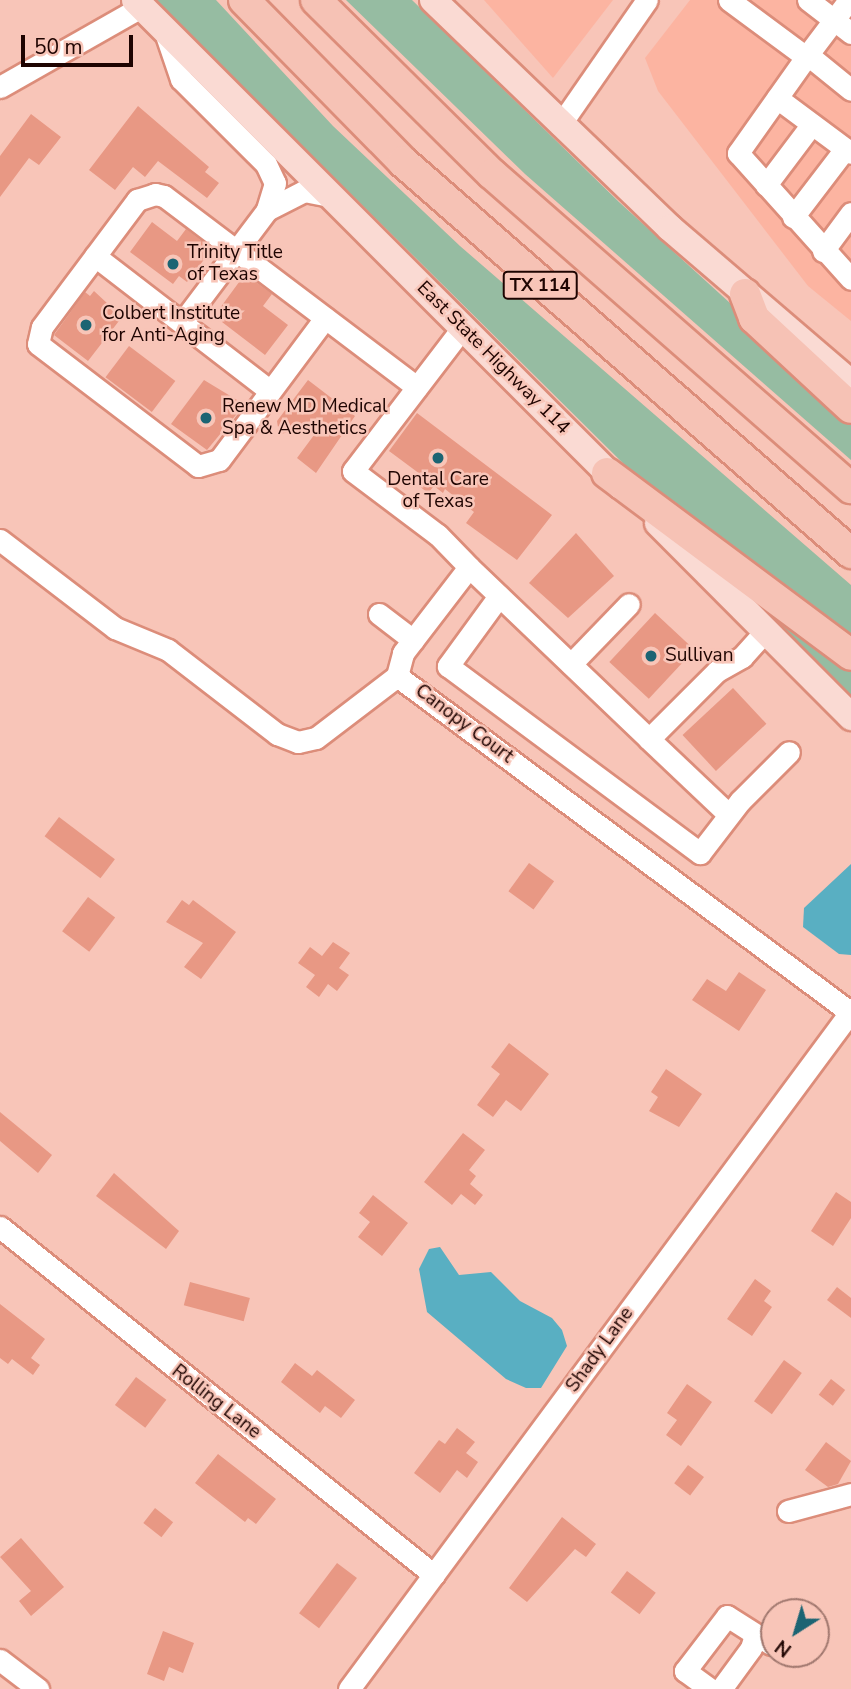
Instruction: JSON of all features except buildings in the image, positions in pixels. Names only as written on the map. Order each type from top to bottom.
[{"type":"highway","name":"TX 114","points":[[244,0],[403,162],[851,553]]},
{"type":"highway","name":"TX 114","points":[[316,0],[492,174],[851,488]]},
{"type":"highway","points":[[746,294],[754,318],[851,408]]},
{"type":"highway","points":[[607,473],[851,654]]},
{"type":"main road","points":[[433,0],[561,125],[746,294],[851,383]]},
{"type":"main road","name":"East State Highway 114","points":[[138,3],[851,717]]},
{"type":"street","points":[[561,125],[647,0]]},
{"type":"street","points":[[730,0],[851,90]]},
{"type":"street","points":[[808,0],[843,27]]},
{"type":"street","points":[[849,0],[843,27],[807,56],[738,153],[793,218],[851,279]]},
{"type":"street","points":[[0,87],[138,3]]},
{"type":"street","points":[[164,31],[181,79],[271,170],[275,183],[267,210],[182,323]]},
{"type":"street","points":[[777,98],[848,151],[793,218]]},
{"type":"street","points":[[766,186],[812,124]]},
{"type":"street","points":[[267,210],[304,191],[330,196]]},
{"type":"street","points":[[324,318],[219,460],[198,466],[43,351],[38,344],[42,327],[137,200],[155,194],[237,251],[417,387]]},
{"type":"street","points":[[823,251],[851,213]]},
{"type":"street","points":[[95,257],[270,391]]},
{"type":"street","points":[[463,327],[353,471],[439,536],[729,815]]},
{"type":"street","name":"Canopy Court","points":[[0,540],[115,628],[168,650],[277,734],[298,742],[316,738],[397,676],[851,1011]]},
{"type":"street","points":[[397,676],[403,653],[469,567]]},
{"type":"street","points":[[499,596],[447,666],[700,853],[729,815],[789,752]]},
{"type":"street","points":[[571,664],[629,604]]},
{"type":"street","points":[[379,614],[413,640]]},
{"type":"street","points":[[649,739],[716,671],[742,657],[766,630]]},
{"type":"street","name":"Shady Lane","points":[[349,1689],[851,1011]]},
{"type":"street","name":"Rolling Lane","points":[[0,1227],[434,1575]]},
{"type":"street","points":[[788,1511],[851,1494]]},
{"type":"street","points":[[710,1689],[685,1671],[727,1616],[763,1640],[751,1648],[721,1689]]},
{"type":"street","points":[[0,1660],[38,1689]]},
{"type":"shaded area","points":[[484,0],[613,0],[553,78]]},
{"type":"shaded area","points":[[690,0],[851,0],[851,321],[808,286],[658,91],[645,58]]},
{"type":"green space","points":[[155,0],[216,0],[333,126],[460,246],[851,585],[851,651],[640,480]]},
{"type":"green space","points":[[346,0],[412,0],[619,202],[851,413],[851,460],[525,174]]},
{"type":"green space","points":[[771,609],[851,666],[851,699],[766,615]]},
{"type":"water","points":[[851,864],[851,955],[839,954],[803,927],[804,908]]},
{"type":"water","points":[[440,1247],[459,1275],[491,1272],[520,1301],[552,1318],[562,1330],[567,1346],[541,1388],[526,1388],[506,1379],[427,1312],[419,1269],[429,1249]]},
{"type":"place","name":"Trinity Title of Texas","points":[[173,264]]},
{"type":"place","name":"Colbert Institute for Anti-Aging","points":[[86,325]]},
{"type":"place","name":"Renew MD Medical Spa & Aesthetics","points":[[206,418]]},
{"type":"place","name":"Dental Care of Texas","points":[[438,458]]},
{"type":"place","name":"Sullivan","points":[[651,656]]}]
